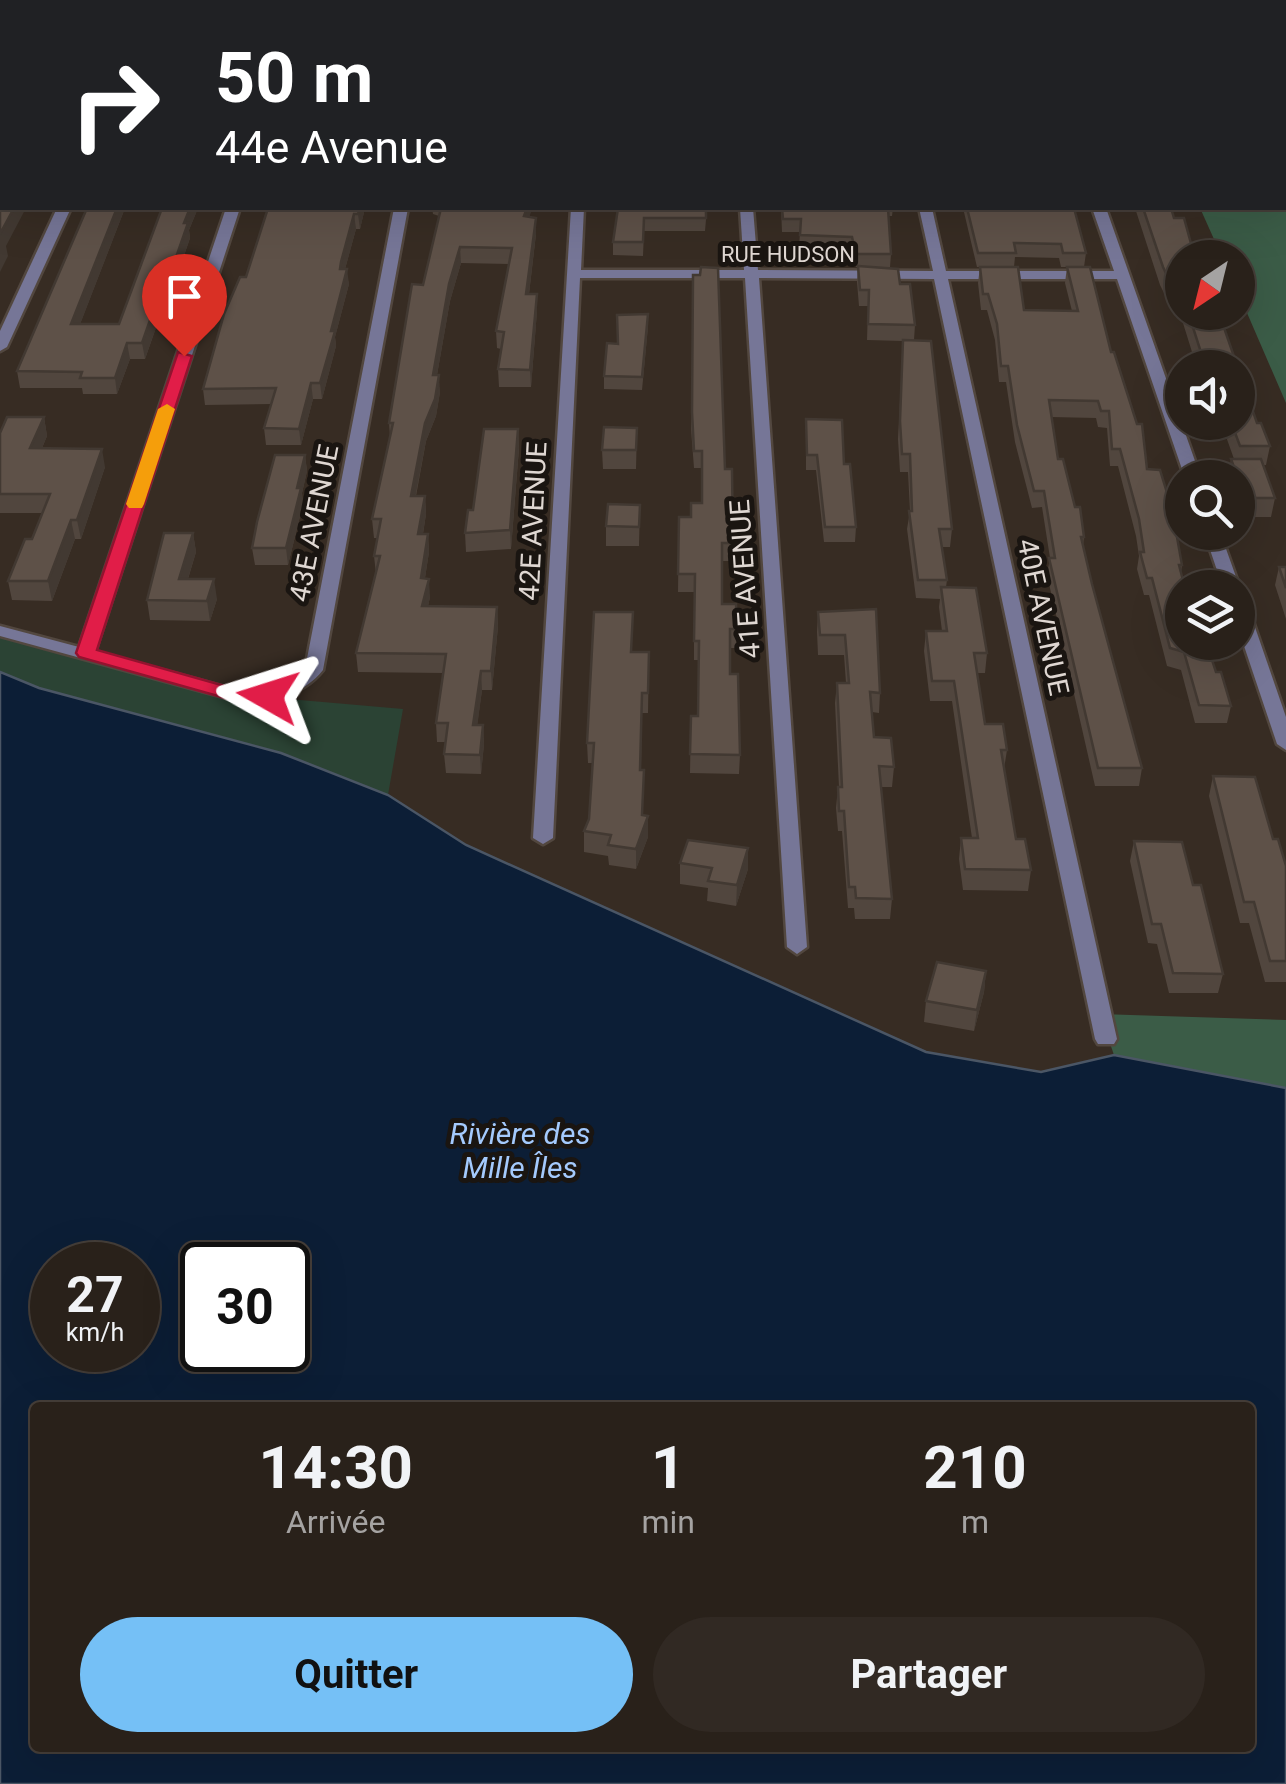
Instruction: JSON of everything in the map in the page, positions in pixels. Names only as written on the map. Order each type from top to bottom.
[{"type":"street","points":[[0,347],[63,210]]},
{"type":"street","points":[[86,653],[232,210]]},
{"type":"street","name":"43E AVENUE","points":[[0,631],[232,694],[268,696],[302,686],[314,670],[400,210]]},
{"type":"street","name":"42E AVENUE","points":[[543,838],[577,210]]},
{"type":"street","name":"41E AVENUE","points":[[748,210],[797,947]]},
{"type":"street","name":"40E AVENUE","points":[[926,210],[1106,1039]]},
{"type":"street","points":[[1101,210],[1187,460]]},
{"type":"street","name":"RUE HUDSON","points":[[574,274],[1123,275]]},
{"type":"street","points":[[1255,654],[1286,744]]},
{"type":"green space","points":[[1201,210],[1286,210],[1286,403],[1254,330],[1255,240],[1214,240]]},
{"type":"green space","points":[[0,631],[231,694],[403,709],[388,795],[281,753],[39,688],[0,672]]},
{"type":"green space","points":[[1100,1014],[1286,1020],[1286,1088],[1114,1055]]},
{"type":"water","name":"Rivière des Mille Îles","points":[[0,672],[39,688],[281,753],[388,795],[466,845],[926,1052],[1041,1072],[1114,1055],[1286,1088],[1286,1784],[0,1784]]},
{"type":"building","points":[[0,210],[13,210],[0,234]]},
{"type":"building","points":[[86,210],[116,210],[71,324],[119,324],[161,210],[189,210],[173,266],[169,266],[142,343],[127,343],[115,378],[80,378],[82,372],[17,371]]},
{"type":"building","points":[[267,210],[359,210],[354,214],[341,262],[340,269],[347,269],[331,331],[335,331],[320,383],[311,383],[299,429],[264,428],[276,388],[203,389],[224,314],[240,277],[246,277]]},
{"type":"building","points":[[441,210],[526,210],[524,216],[536,218],[526,294],[537,294],[530,370],[498,369],[504,332],[496,331],[512,248],[460,247],[449,284],[433,375],[439,375],[435,399],[425,423],[411,496],[425,496],[418,534],[428,534],[421,578],[429,579],[422,606],[497,607],[491,671],[481,671],[473,725],[483,725],[480,755],[444,754],[448,723],[436,723],[446,654],[356,653],[380,556],[374,556],[381,519],[372,519],[393,423],[389,423],[412,284],[423,285]]},
{"type":"building","points":[[618,210],[706,210],[706,218],[644,218],[643,242],[613,242]]},
{"type":"building","points":[[782,210],[888,210],[891,254],[856,254],[852,237],[800,235],[801,219],[783,219]]},
{"type":"building","points":[[967,210],[1075,210],[1086,253],[1063,253],[1061,244],[1014,243],[1016,253],[978,253]]},
{"type":"building","points":[[1144,210],[1172,210],[1174,218],[1184,218],[1190,240],[1165,240],[1165,271]]},
{"type":"building","points":[[858,266],[898,269],[900,284],[910,284],[915,325],[868,324],[869,290],[860,290]]},
{"type":"building","points":[[701,267],[718,268],[725,469],[732,469],[733,543],[722,543],[722,604],[736,604],[737,629],[730,629],[730,674],[738,674],[740,755],[690,754],[691,716],[698,716],[699,641],[694,641],[695,574],[678,574],[679,517],[691,517],[691,503],[702,503],[702,451],[694,451],[692,412],[693,275],[700,275]]},
{"type":"building","points":[[980,267],[1018,267],[1024,310],[1078,311],[1067,267],[1090,267],[1111,352],[1137,424],[1142,424],[1147,469],[1160,470],[1165,486],[1165,550],[1179,550],[1182,565],[1180,570],[1165,570],[1165,629],[1152,578],[1147,578],[1140,552],[1144,552],[1139,519],[1120,449],[1112,449],[1109,411],[1101,411],[1098,401],[1049,400],[1058,459],[1063,459],[1075,507],[1080,507],[1081,537],[1092,584],[1142,768],[1098,768],[1049,558],[1055,558],[1044,491],[1034,491],[1017,425],[1008,366],[1001,366],[997,324],[988,294],[983,294]]},
{"type":"building","points":[[648,314],[642,377],[604,376],[607,343],[618,344],[617,315]]},
{"type":"building","points":[[1194,330],[1224,330],[1232,350],[1200,350]]},
{"type":"building","points":[[903,340],[931,341],[952,529],[939,529],[947,580],[918,580],[909,511],[910,454],[902,454]]},
{"type":"building","points":[[7,417],[44,417],[30,448],[102,449],[77,520],[71,520],[48,581],[8,581],[25,539],[32,539],[50,494],[0,494],[0,433]]},
{"type":"building","points":[[1255,417],[1270,446],[1240,446],[1238,440],[1255,440]]},
{"type":"building","points":[[806,419],[842,420],[844,464],[850,464],[856,527],[825,527],[817,455],[807,455]]},
{"type":"building","points":[[604,427],[637,428],[636,450],[602,450]]},
{"type":"building","points":[[484,429],[518,429],[510,530],[465,533],[468,510],[473,510]]},
{"type":"building","points":[[275,455],[305,455],[297,488],[301,488],[286,548],[252,548],[257,522]]},
{"type":"building","points":[[1261,459],[1275,498],[1255,498],[1255,460],[1231,460]]},
{"type":"building","points":[[608,504],[640,505],[639,527],[606,526]]},
{"type":"building","points":[[164,533],[193,533],[179,579],[214,579],[207,601],[147,600]]},
{"type":"building","points":[[1279,567],[1286,567],[1286,588]]},
{"type":"building","points":[[941,587],[976,588],[987,653],[974,653],[985,724],[1003,724],[1007,750],[1001,750],[1016,839],[1025,839],[1031,870],[965,869],[961,838],[978,838],[954,681],[932,681],[926,631],[947,631]]},
{"type":"building","points":[[876,609],[880,693],[870,692],[874,737],[891,738],[894,767],[879,766],[892,899],[856,898],[855,887],[849,887],[844,811],[839,811],[838,787],[842,787],[837,683],[849,683],[845,635],[820,635],[818,612]]},
{"type":"building","points":[[594,612],[633,612],[631,652],[649,652],[648,693],[642,693],[640,770],[644,770],[642,815],[648,816],[636,849],[608,845],[611,835],[584,831],[589,819],[594,743],[587,743]]},
{"type":"building","points":[[1186,660],[1212,660],[1216,672],[1221,672],[1231,706],[1199,705]]},
{"type":"building","points":[[1213,776],[1255,777],[1273,839],[1278,839],[1286,866],[1286,961],[1270,961],[1254,902],[1244,902]]},
{"type":"building","points":[[688,840],[748,848],[737,885],[708,881],[712,868],[680,863]]},
{"type":"building","points":[[1134,841],[1182,842],[1193,885],[1201,885],[1223,974],[1173,973],[1161,924],[1152,924]]},
{"type":"building","points":[[937,962],[986,971],[977,1010],[926,1001]]},
{"type":"slow traffic","points":[[135,504],[167,409]]},
{"type":"route","points":[[184,356],[86,653],[232,694],[268,696]]}]
